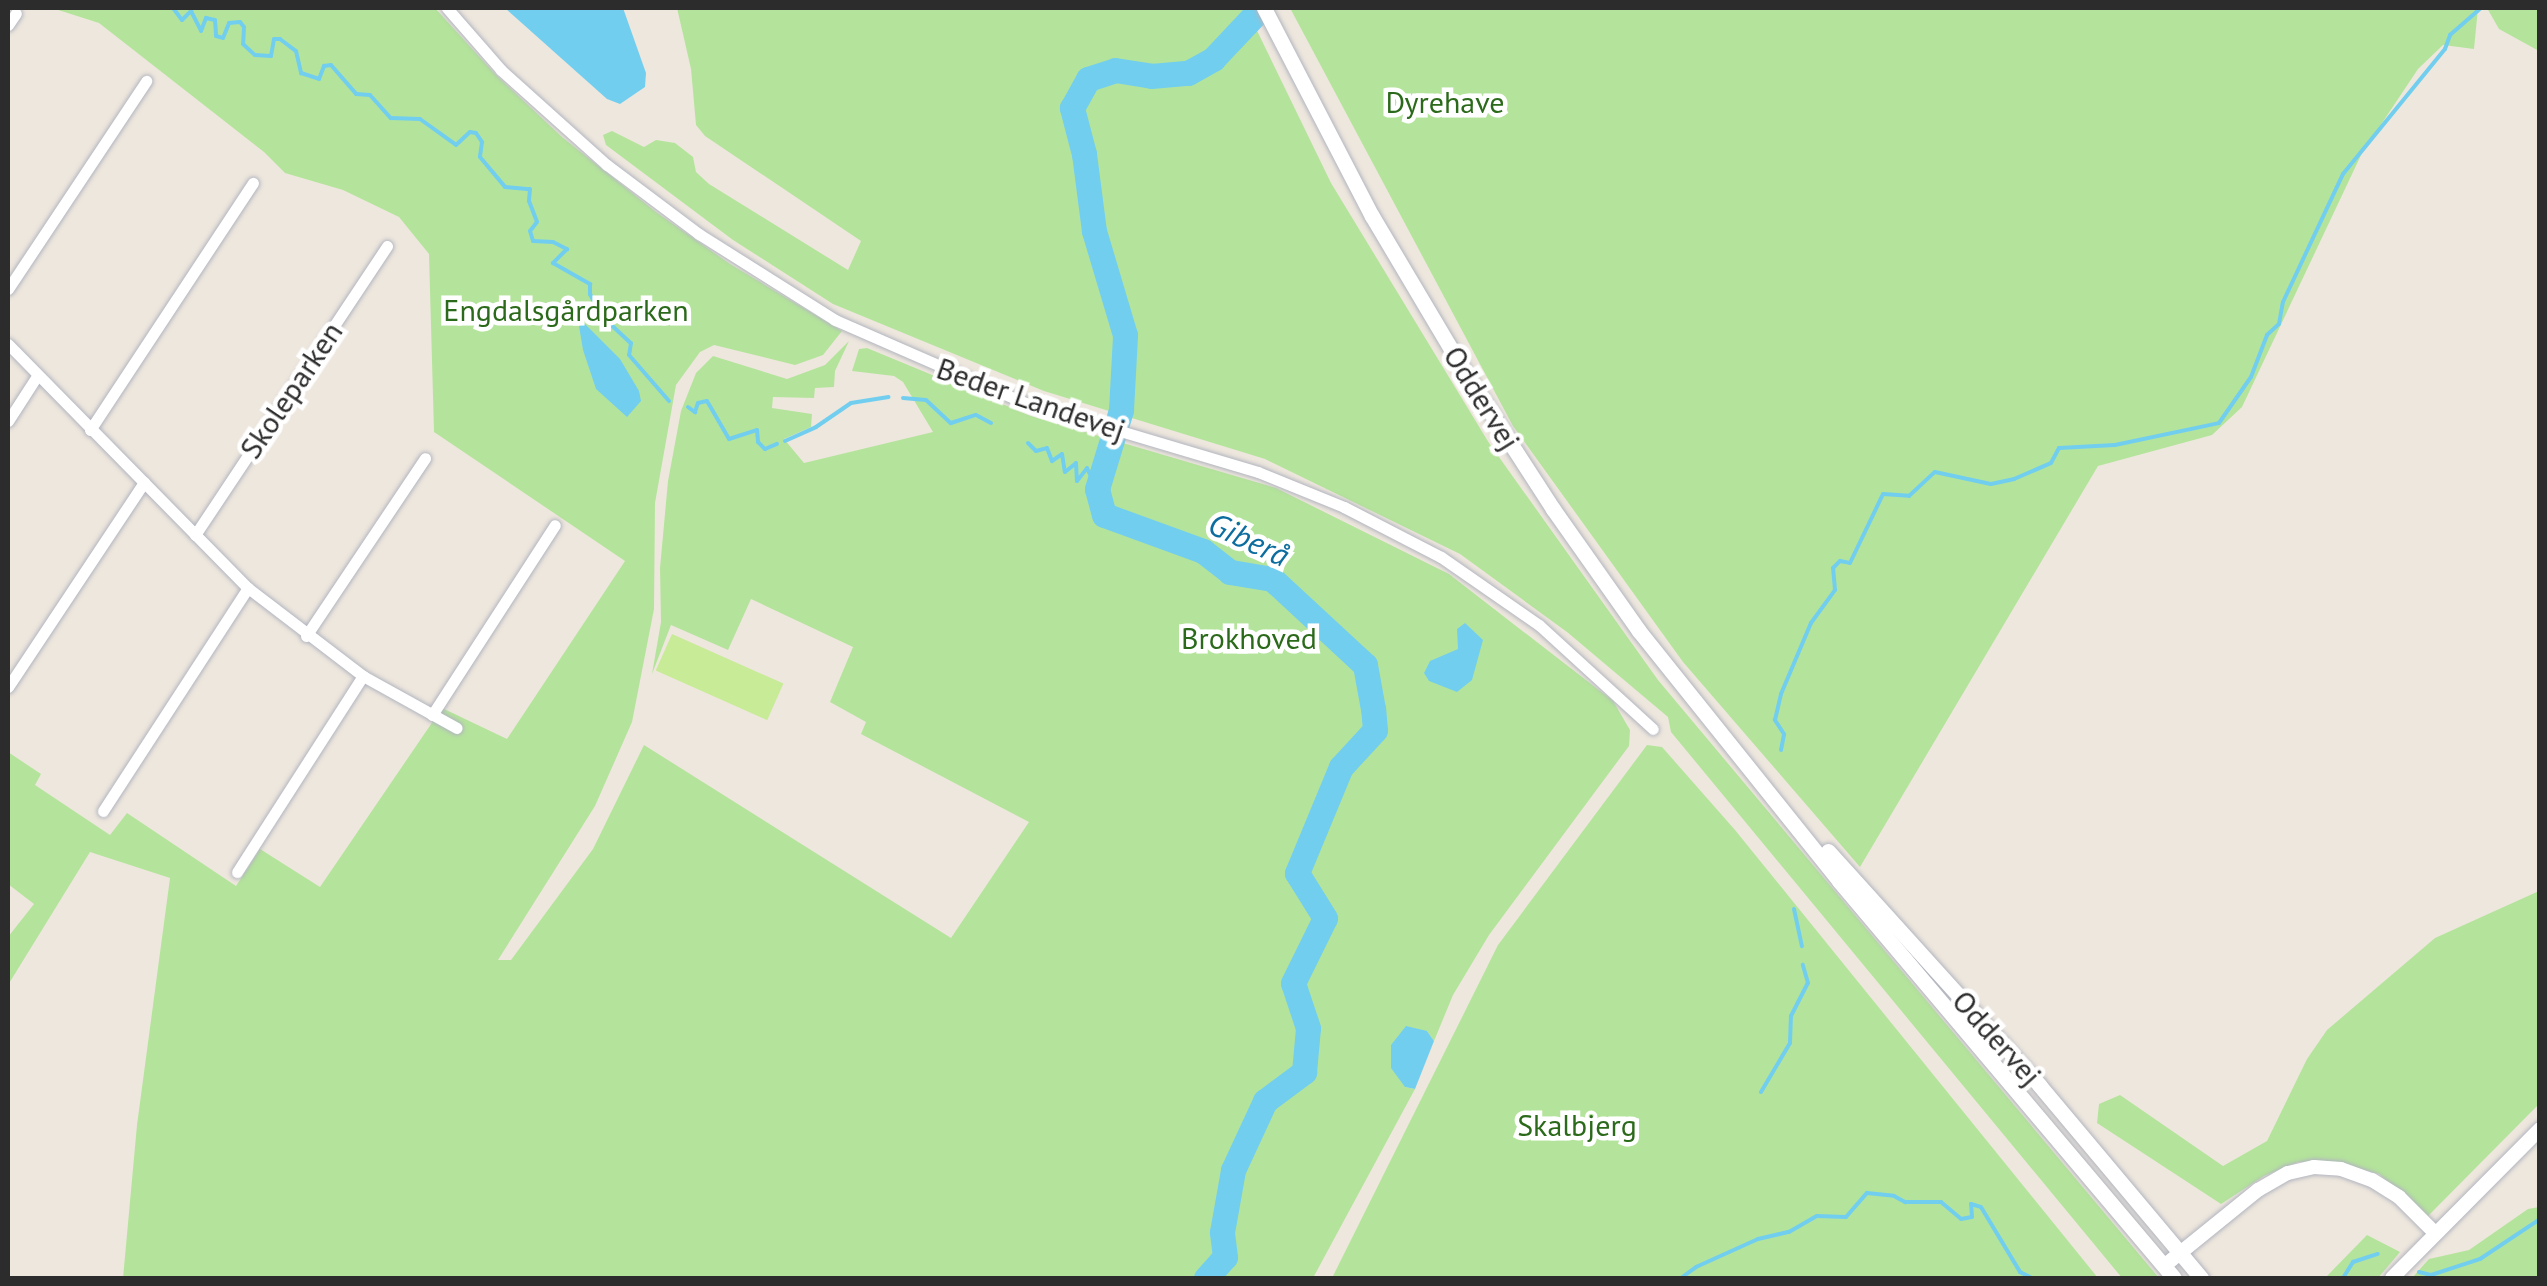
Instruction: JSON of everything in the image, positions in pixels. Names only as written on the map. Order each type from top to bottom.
[{"type":"main road","name":"Oddervej","points":[[1264,8],[1391,248],[1552,509],[1639,630],[1839,882],[2169,1272]]},
{"type":"main road","name":"Oddervej","points":[[1745,760],[2040,1086],[2202,1278]]},
{"type":"street","name":"Beder Landevej","points":[[447,8],[548,116],[606,165],[756,273],[850,329],[1023,402],[1258,472],[1344,507],[1440,557],[1539,625],[1652,728]]},
{"type":"street","points":[[8,25],[16,12]]},
{"type":"street","points":[[8,289],[146,81]]},
{"type":"street","points":[[90,430],[252,184]]},
{"type":"street","name":"Skoleparken","points":[[195,535],[387,246]]},
{"type":"street","points":[[8,344],[248,588],[306,636],[364,676],[457,728]]},
{"type":"street","points":[[8,420],[37,376]]},
{"type":"street","points":[[306,636],[425,458]]},
{"type":"street","points":[[8,686],[144,482]]},
{"type":"street","points":[[432,715],[555,525]]},
{"type":"street","points":[[103,811],[248,588]]},
{"type":"street","points":[[237,872],[364,676]]},
{"type":"street","points":[[2392,1278],[2540,1129]]},
{"type":"street","points":[[2169,1272],[2181,1252],[2258,1190],[2288,1172],[2314,1167],[2340,1169],[2372,1180],[2399,1198],[2434,1232]]},
{"type":"green space","points":[[52,8],[435,8],[496,75],[562,137],[656,212],[730,264],[842,331],[823,355],[795,365],[714,345],[700,352],[676,385],[655,503],[654,609],[632,722],[595,806],[498,960],[511,960],[593,849],[644,745],[951,938],[1029,822],[861,734],[866,722],[830,702],[853,647],[751,599],[728,650],[671,625],[652,674],[661,622],[660,568],[668,481],[681,411],[696,373],[713,356],[787,379],[825,365],[849,341],[835,371],[834,387],[815,388],[814,398],[773,397],[772,408],[812,414],[811,427],[784,439],[804,463],[933,432],[903,382],[894,376],[852,371],[859,349],[867,348],[1031,416],[1276,488],[1449,574],[1613,701],[1630,730],[1629,746],[1489,935],[1453,995],[1434,1041],[1427,1031],[1405,1087],[1415,1089],[1313,1278],[123,1278],[137,1125],[170,878],[90,852],[8,985],[8,937],[34,904],[8,884],[8,752],[41,774],[35,785],[110,835],[127,813],[236,886],[260,849],[320,887],[442,708],[507,739],[625,561],[434,432],[429,254],[399,217],[343,190],[285,173],[264,152],[99,23]]},
{"type":"green space","points":[[677,8],[1246,8],[1331,183],[1489,443],[1658,680],[2159,1278],[2122,1278],[1671,732],[1668,717],[1567,632],[1460,554],[1265,459],[1044,391],[833,304],[733,240],[606,145],[603,135],[612,131],[644,147],[656,140],[675,143],[693,157],[696,172],[709,184],[848,270],[861,241],[705,136],[696,125],[691,69]]},
{"type":"green space","name":"Dyrehave","points":[[1290,8],[2478,8],[2474,49],[2443,45],[2418,69],[2362,153],[2242,407],[2212,435],[2098,466],[1860,867],[1683,662],[1513,426]]},
{"type":"green space","points":[[2487,8],[2539,8],[2539,51],[2499,29]]},
{"type":"green space","points":[[672,634],[783,684],[767,720],[656,671]]},
{"type":"green space","name":"Skalbjerg","points":[[1647,745],[1662,747],[1735,830],[2098,1278],[1332,1278],[1498,945]]},
{"type":"green space","points":[[2539,891],[2539,1104],[2428,1216],[2379,1174],[2337,1162],[2298,1162],[2264,1176],[2221,1204],[2097,1123],[2099,1104],[2120,1095],[2223,1166],[2267,1141],[2307,1059],[2327,1030],[2435,938]]},
{"type":"green space","points":[[2539,1207],[2539,1278],[2412,1278],[2429,1259],[2469,1250],[2528,1209]]},
{"type":"green space","points":[[2367,1235],[2400,1252],[2378,1278],[2325,1278]]},
{"type":"water","points":[[505,8],[623,8],[646,73],[645,87],[620,104],[607,99]]},
{"type":"water","points":[[585,324],[620,359],[639,391],[641,401],[627,417],[596,389],[583,350],[579,326]]},
{"type":"water","points":[[1465,623],[1483,640],[1472,680],[1457,692],[1429,681],[1424,673],[1430,661],[1458,649],[1457,629]]},
{"type":"water","points":[[1406,1026],[1427,1031],[1434,1041],[1415,1089],[1405,1087],[1391,1068],[1391,1045]]},
{"type":"waterway","points":[[163,8],[169,8]]},
{"type":"waterway","points":[[173,8],[182,20],[191,11],[201,31],[206,18],[215,20],[216,36],[223,38],[229,23],[240,22],[244,27],[243,44],[255,55],[271,56],[274,39],[280,39],[296,51],[301,73],[319,79],[324,66],[331,65],[356,94],[370,95],[391,118],[420,119],[456,145],[470,132],[476,133],[482,142],[480,157],[505,187],[530,189],[529,201],[537,222],[530,231],[533,241],[553,242],[567,249],[553,263],[590,284],[594,302],[604,305],[606,320],[631,343],[629,355],[669,401]]},
{"type":"waterway","name":"Giberå","points":[[1206,1278],[1225,1257],[1222,1232],[1233,1170],[1265,1101],[1304,1072],[1308,1028],[1293,983],[1325,918],[1297,873],[1341,767],[1375,730],[1373,709],[1365,665],[1272,579],[1230,572],[1203,551],[1104,515],[1097,489],[1121,410],[1125,335],[1094,231],[1084,154],[1072,108],[1088,79],[1115,70],[1151,76],[1188,73],[1213,59],[1261,8]]},
{"type":"waterway","points":[[1781,750],[1784,734],[1775,720],[1781,694],[1811,623],[1835,590],[1833,568],[1840,561],[1850,563],[1883,494],[1909,496],[1935,472],[1991,484],[2051,463],[2059,448],[2115,445],[2219,423],[2251,377],[2267,335],[2279,324],[2283,302],[2343,174],[2445,49],[2450,35],[2481,8]]},
{"type":"waterway","points":[[785,441],[816,427],[851,403],[889,397]]},
{"type":"waterway","points":[[903,398],[926,400],[951,423],[976,415],[991,423]]},
{"type":"waterway","points":[[688,407],[695,412],[698,403],[707,401],[729,439],[757,430],[758,442],[765,449],[777,444]]},
{"type":"waterway","points":[[1028,443],[1036,451],[1047,448],[1052,461],[1062,454],[1065,472],[1076,463],[1077,481],[1087,468],[1097,489]]},
{"type":"waterway","points":[[1794,909],[1802,946]]},
{"type":"waterway","points":[[1761,1092],[1790,1043],[1791,1016],[1808,983],[1803,965]]},
{"type":"waterway","points":[[1681,1278],[1696,1267],[1758,1239],[1789,1232],[1817,1216],[1846,1217],[1867,1193],[1894,1196],[1905,1202],[1941,1202],[1961,1219],[1972,1217],[1971,1204],[1981,1207],[2020,1272],[2032,1278]]},
{"type":"waterway","points":[[2419,1272],[2431,1275],[2480,1259],[2540,1219]]},
{"type":"waterway","points":[[2343,1278],[2353,1262],[2378,1254]]},
{"type":"park label","name":"Engdalsgårdparken","points":[[566,310]]},
{"type":"park label","name":"Brokhoved","points":[[1249,638]]}]
